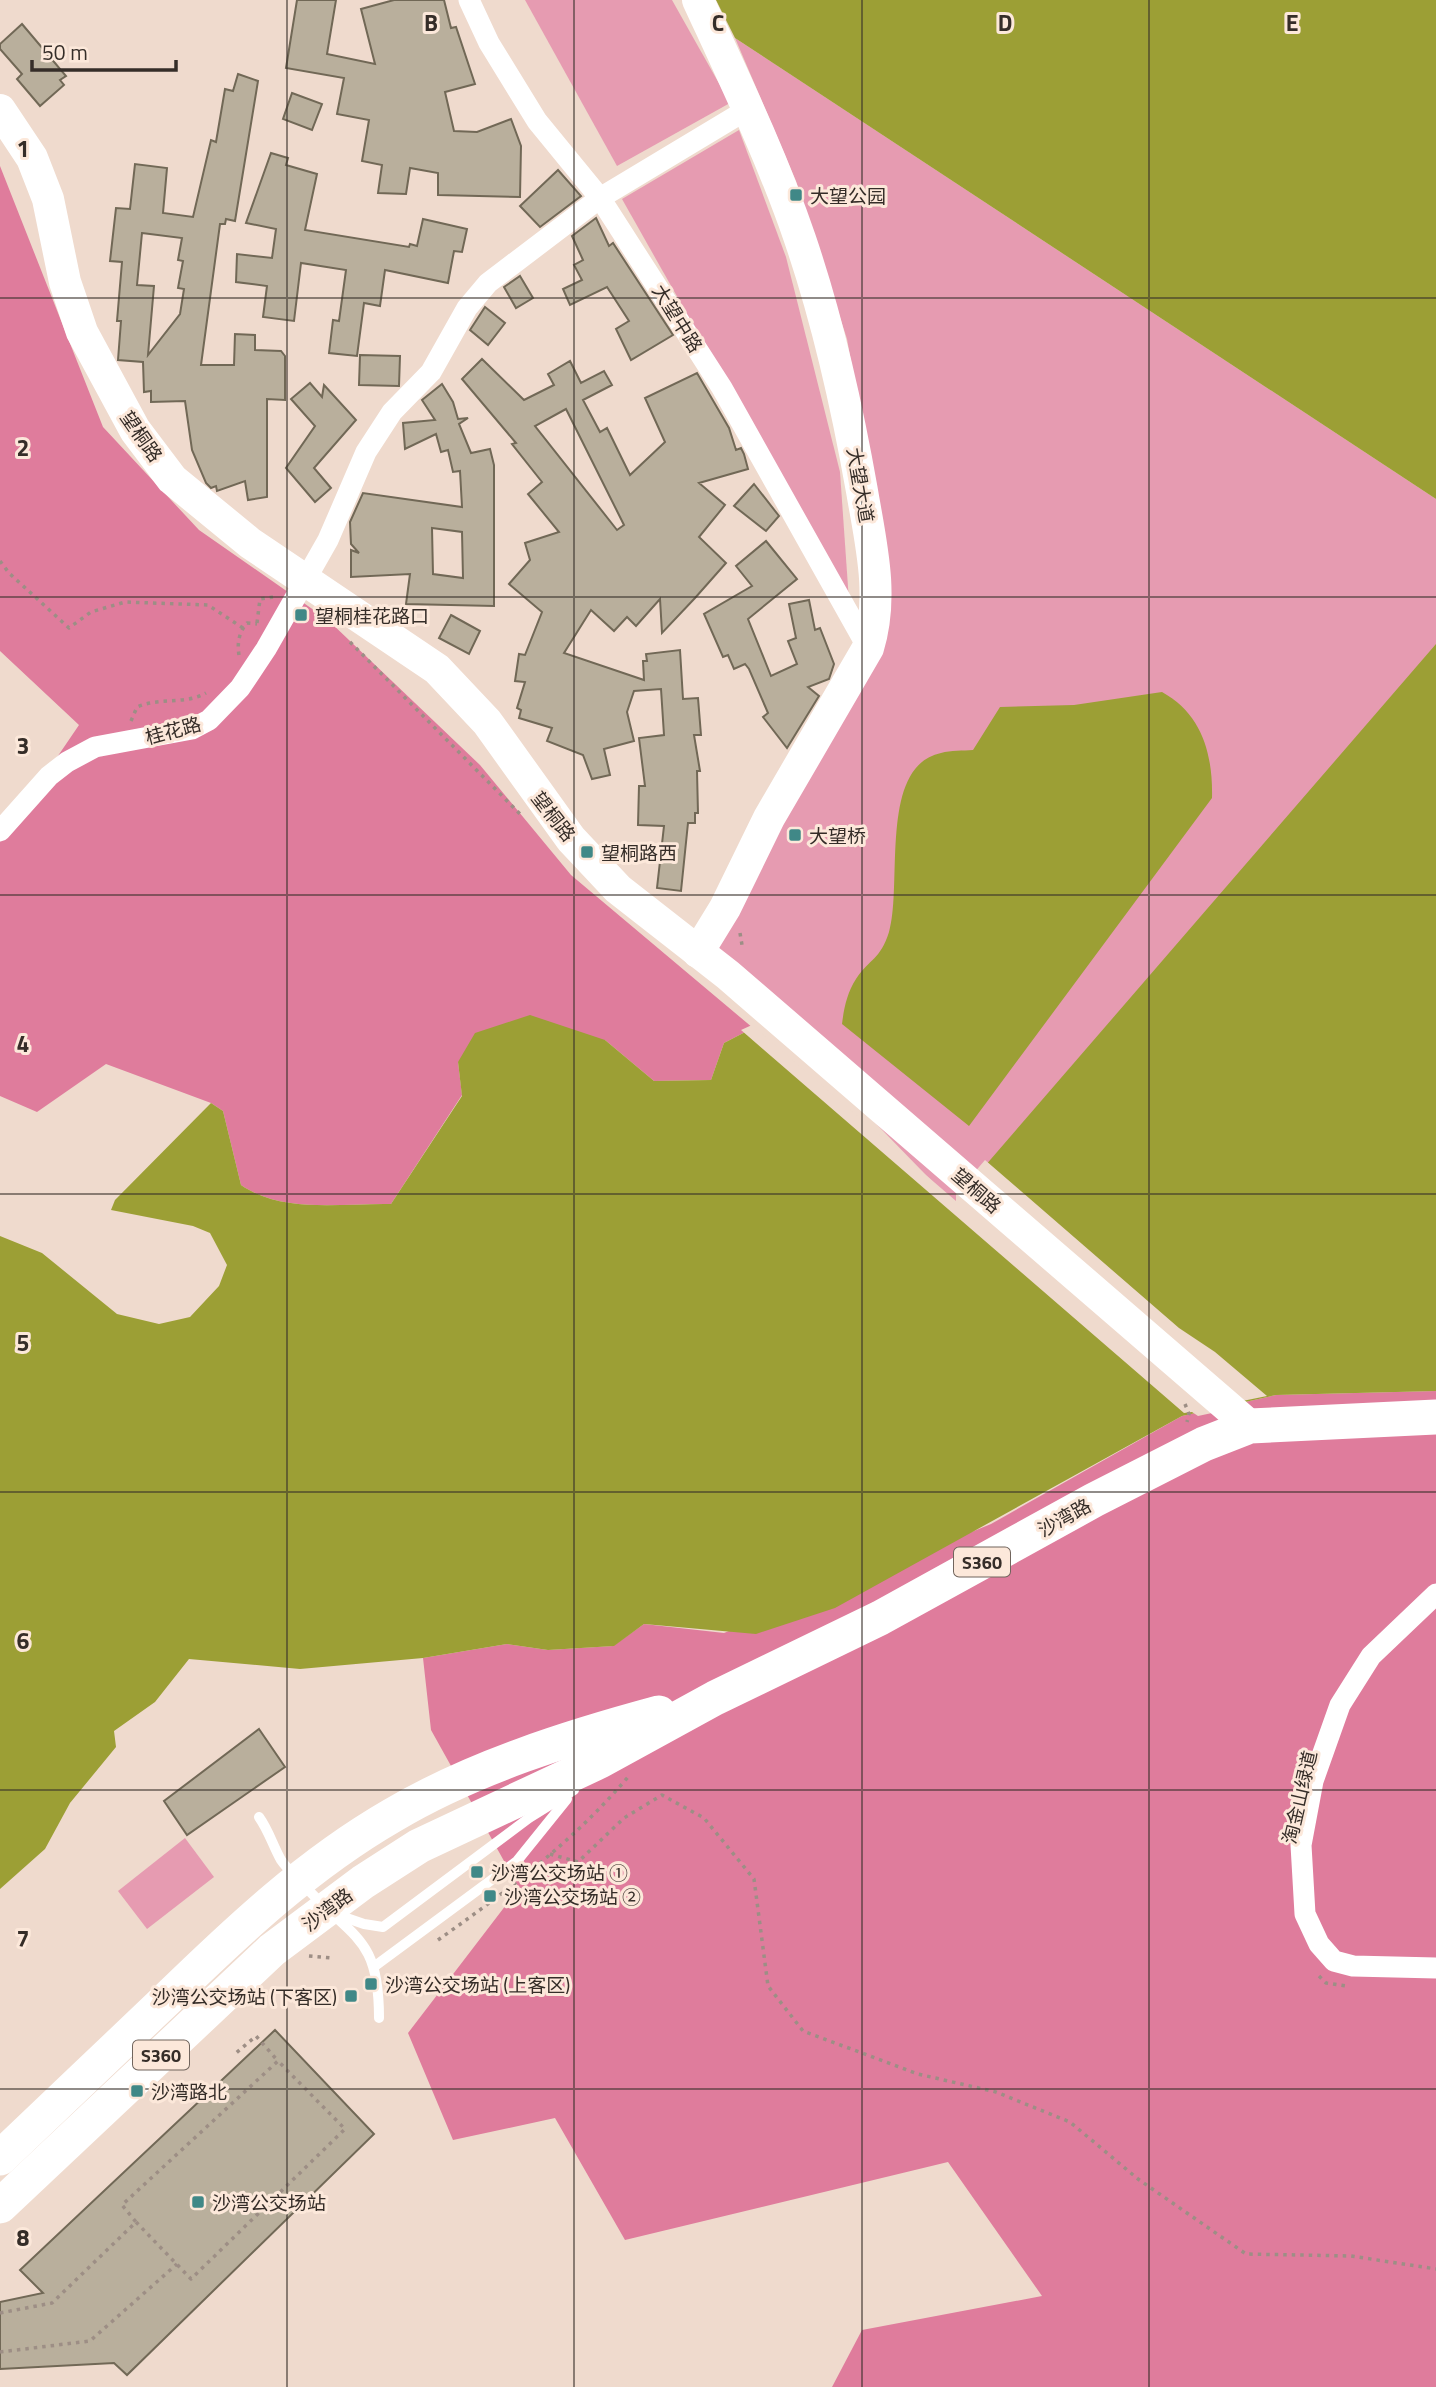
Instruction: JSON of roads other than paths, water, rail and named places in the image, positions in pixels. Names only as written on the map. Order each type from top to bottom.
[{"type":"main road","name":"大望大道","points":[[698,0],[748,109],[800,239],[847,403],[876,588],[876,622],[868,648],[769,818],[725,908],[698,952]]},
{"type":"main road","name":"望桐路","points":[[0,110],[17,131],[32,158],[48,199],[65,282],[82,332],[135,429],[172,479],[250,544],[438,669],[487,722],[571,839],[618,888],[728,975],[1192,1392],[1250,1426]]},
{"type":"main road","name":"沙湾路","points":[[0,2206],[272,1950],[419,1846],[521,1797],[615,1768],[715,1698],[880,1618],[1192,1450],[1250,1426],[1436,1417]]},
{"type":"main road","name":"沙湾路","points":[[0,2158],[260,1909],[394,1814],[507,1763],[571,1739],[715,1698]]},
{"type":"main road","points":[[507,1763],[521,1797]]},
{"type":"street","name":"大望中路","points":[[469,0],[489,43],[537,121],[600,198],[722,388],[868,648]]},
{"type":"street","name":"桂花路","points":[[0,831],[49,776],[67,762],[95,747],[183,731],[209,720],[240,688],[266,649],[328,540],[366,452],[393,412],[431,372],[467,308],[488,283],[600,198],[748,109]]},
{"type":"street","name":"淘金山绿道","points":[[1436,1594],[1371,1656],[1340,1705],[1313,1781],[1301,1845],[1305,1914],[1319,1944],[1334,1961],[1353,1966],[1436,1968]]},
{"type":"lane","points":[[326,1910],[364,1924],[383,1927],[529,1818],[615,1768]]},
{"type":"lane","points":[[375,1966],[517,1861],[573,1792]]},
{"type":"lane","points":[[259,1816],[272,1836],[282,1860],[326,1910],[366,1946],[375,1966],[379,2018]]},
{"type":"place","name":"大望公园","points":[[796,195]]},
{"type":"place","name":"望桐桂花路口","points":[[301,615]]},
{"type":"place","name":"大望桥","points":[[795,835]]},
{"type":"place","name":"望桐路西","points":[[587,852]]},
{"type":"place","name":"沙湾公交场站 ①","points":[[477,1872]]},
{"type":"place","name":"沙湾公交场站 ②","points":[[490,1896]]},
{"type":"place","name":"沙湾公交场站 (上客区)","points":[[371,1984]]},
{"type":"place","name":"沙湾公交场站 (下客区)","points":[[351,1996]]},
{"type":"place","name":"沙湾路北","points":[[137,2091]]},
{"type":"place","name":"沙湾公交场站","points":[[198,2202]]}]
